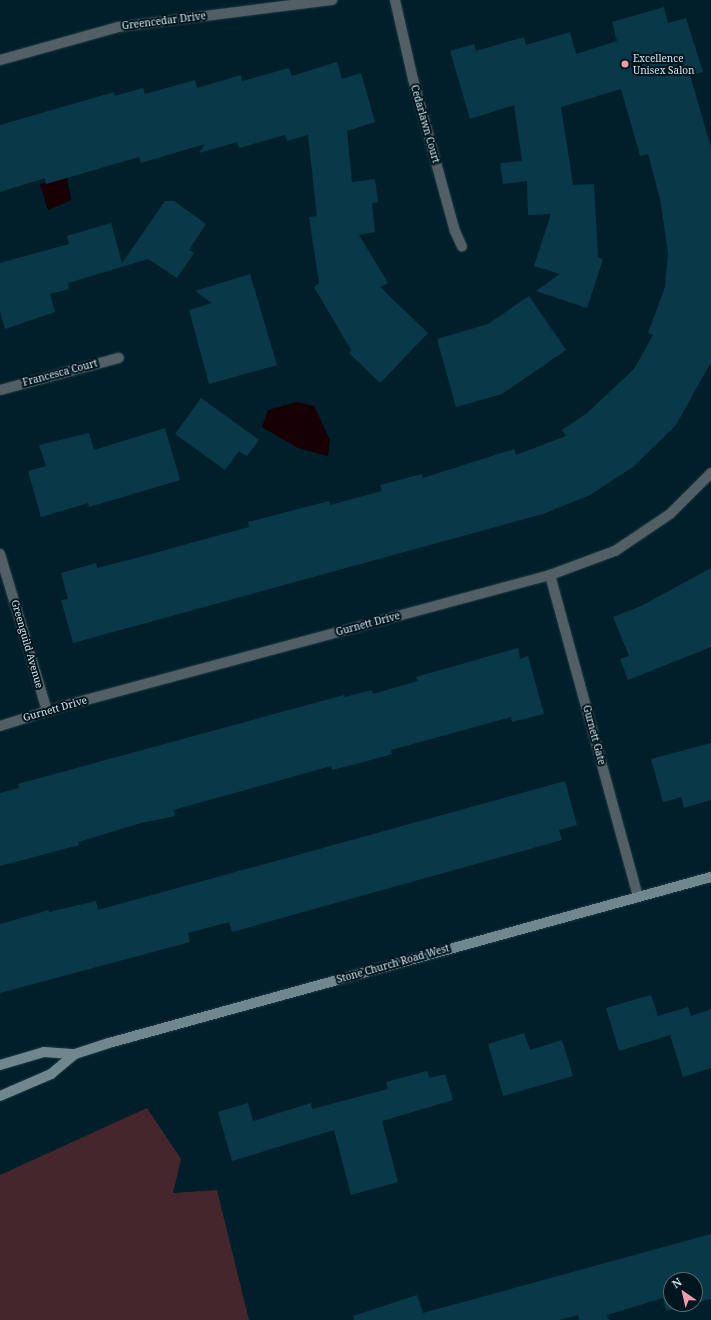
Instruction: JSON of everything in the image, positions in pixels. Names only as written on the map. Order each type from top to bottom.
[{"type":"main road","name":"Stone Church Road West","points":[[75,1054],[638,896],[711,877]]},
{"type":"main road","points":[[0,1065],[44,1052],[75,1054]]},
{"type":"main road","points":[[0,1096],[51,1074],[75,1054]]},
{"type":"street","name":"Greencedar Drive","points":[[0,60],[118,26],[332,0]]},
{"type":"street","name":"Cedarlawn Court","points":[[395,0],[413,79],[455,231],[462,247]]},
{"type":"street","name":"Francesca Court","points":[[0,390],[119,358]]},
{"type":"street","name":"Gurnett Drive","points":[[0,726],[47,711],[550,575],[614,551],[670,514],[711,473]]},
{"type":"street","name":"Greenguild Avenue","points":[[0,554],[47,711]]},
{"type":"street","name":"Gurnett Gate","points":[[550,575],[638,896]]},
{"type":"shaded area","points":[[67,178],[71,200],[48,210],[40,184]]},
{"type":"shaded area","points":[[297,402],[314,406],[330,440],[328,456],[298,448],[262,427],[268,410]]},
{"type":"shaded area","points":[[147,1108],[181,1159],[173,1193],[217,1190],[249,1320],[0,1320],[0,1175]]},
{"type":"building","points":[[664,7],[668,23],[686,18],[703,72],[690,75],[711,148],[711,362],[676,425],[633,467],[590,495],[543,514],[73,643],[61,600],[68,599],[61,573],[96,563],[97,568],[249,527],[248,522],[329,501],[330,505],[382,491],[380,485],[422,474],[423,478],[514,449],[516,455],[566,436],[562,430],[587,413],[634,369],[653,335],[648,333],[665,287],[668,253],[660,199],[648,154],[640,156],[621,89],[561,107],[573,185],[594,184],[598,257],[603,259],[587,308],[536,291],[560,274],[534,266],[551,214],[528,215],[527,181],[503,184],[500,163],[522,161],[514,105],[470,119],[450,51],[474,44],[476,51],[524,37],[526,45],[570,32],[576,54],[617,41],[612,22]]},
{"type":"building","points":[[337,62],[342,79],[361,73],[375,122],[347,131],[352,182],[375,179],[378,202],[372,203],[375,232],[359,235],[388,283],[380,287],[428,333],[380,383],[349,353],[351,350],[314,287],[319,283],[309,217],[317,216],[308,135],[287,141],[285,135],[239,148],[237,142],[199,153],[205,144],[141,163],[139,157],[46,184],[45,178],[0,192],[0,125],[114,92],[115,96],[143,88],[145,94],[195,80],[197,88],[241,75],[242,81],[289,68],[292,76]]},
{"type":"building","points":[[165,201],[174,201],[206,224],[189,250],[194,253],[177,278],[148,259],[68,283],[69,289],[50,294],[55,312],[5,329],[0,312],[0,263],[69,244],[67,236],[111,223],[122,263]]},
{"type":"building","points":[[250,274],[277,365],[209,384],[189,310],[212,303],[195,291]]},
{"type":"building","points":[[529,296],[566,350],[502,394],[456,407],[437,339],[488,324]]},
{"type":"building","points":[[201,398],[259,440],[247,456],[239,451],[225,470],[175,434]]},
{"type":"building","points":[[165,428],[180,480],[89,507],[88,503],[41,517],[28,471],[46,466],[39,445],[89,433],[94,450]]},
{"type":"building","points":[[711,568],[711,647],[628,680],[620,659],[629,656],[613,617],[641,606]]},
{"type":"building","points":[[518,648],[520,659],[528,656],[544,714],[512,722],[511,717],[391,750],[392,754],[360,763],[332,770],[331,766],[173,810],[175,816],[141,823],[78,842],[79,845],[0,866],[0,793],[19,788],[18,784],[344,695],[345,697],[372,690],[373,694],[418,681],[416,677]]},
{"type":"building","points":[[711,743],[711,800],[684,808],[681,797],[663,802],[651,759]]},
{"type":"building","points":[[565,781],[577,825],[559,830],[562,840],[232,932],[229,922],[188,933],[190,942],[0,993],[0,924],[49,910],[49,912],[96,901],[98,910]]},
{"type":"building","points":[[651,995],[658,1016],[688,1007],[691,1016],[711,1009],[711,1068],[683,1077],[670,1035],[619,1051],[606,1008]]},
{"type":"building","points":[[524,1033],[530,1050],[562,1040],[573,1076],[503,1096],[488,1044]]},
{"type":"building","points":[[427,1071],[430,1078],[445,1074],[453,1100],[382,1121],[398,1182],[351,1195],[334,1130],[232,1161],[218,1112],[248,1103],[253,1121],[311,1103],[312,1109],[388,1089],[386,1082]]},
{"type":"building","points":[[711,1234],[711,1299],[703,1301],[703,1272],[663,1272],[663,1298],[607,1315],[609,1320],[579,1320],[578,1315],[559,1320],[354,1320],[353,1316],[417,1295],[423,1313]]},
{"type":"place","name":"Excellence Unisex Salon","points":[[625,64]]}]
